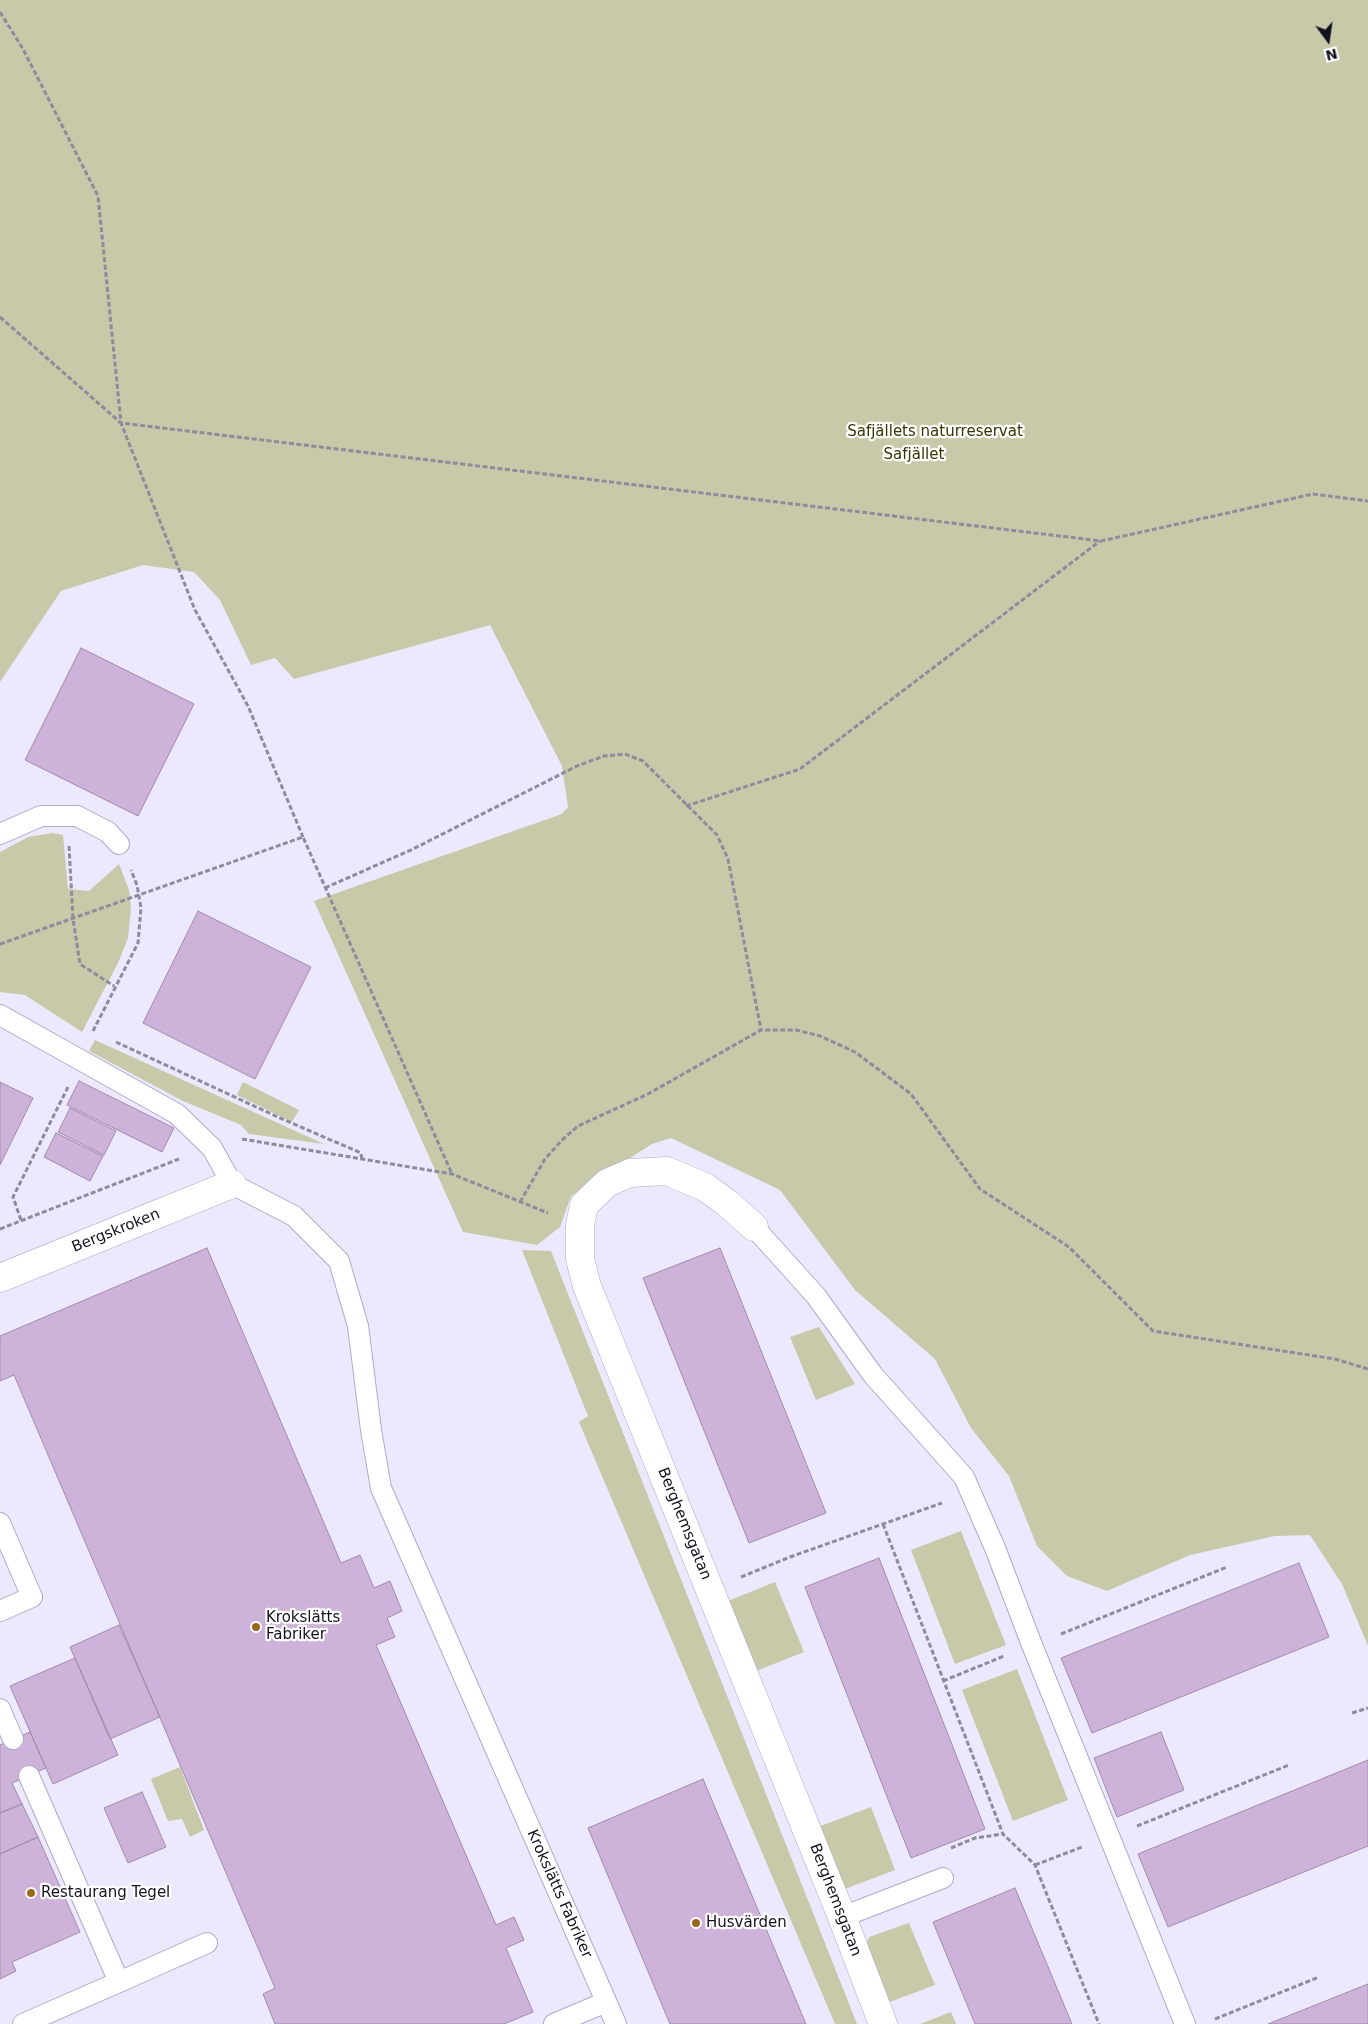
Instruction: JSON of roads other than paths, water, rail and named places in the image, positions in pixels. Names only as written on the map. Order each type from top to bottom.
[{"type":"street","name":"Berghemsgatan","points":[[754,1227],[727,1203],[705,1187],[667,1171],[630,1173],[607,1183],[584,1205],[580,1225],[580,1259],[587,1286],[842,1916],[883,2024]]},
{"type":"street","name":"Bergskroken","points":[[0,1278],[232,1184]]},
{"type":"lane","points":[[0,834],[41,816],[77,816],[108,832],[120,844]]},
{"type":"lane","points":[[0,1015],[177,1114],[212,1148],[232,1184]]},
{"type":"lane","name":"Krokslätts Fabriker","points":[[232,1184],[294,1216],[339,1261],[358,1326],[371,1430],[381,1488],[616,2024]]},
{"type":"lane","points":[[754,1227],[816,1296],[873,1375],[964,1477],[995,1548],[1032,1645],[1185,2024]]},
{"type":"lane","points":[[0,1523],[32,1597],[0,1611]]},
{"type":"lane","points":[[0,1709],[13,1739]]},
{"type":"lane","points":[[29,1776],[119,1982]]},
{"type":"lane","points":[[842,1916],[943,1878]]},
{"type":"lane","points":[[23,2024],[207,1943]]},
{"type":"lane","points":[[554,2024],[606,2002]]},
{"type":"place","name":"Krokslätts Fabriker","points":[[256,1627]]},
{"type":"place","name":"Restaurang Tegel","points":[[31,1893]]},
{"type":"place","name":"Husvärden","points":[[696,1923]]},
{"type":"park label","name":"Safjällets naturreservat","points":[[935,432]]},
{"type":"park label","name":"Safjället","points":[[914,455]]}]
